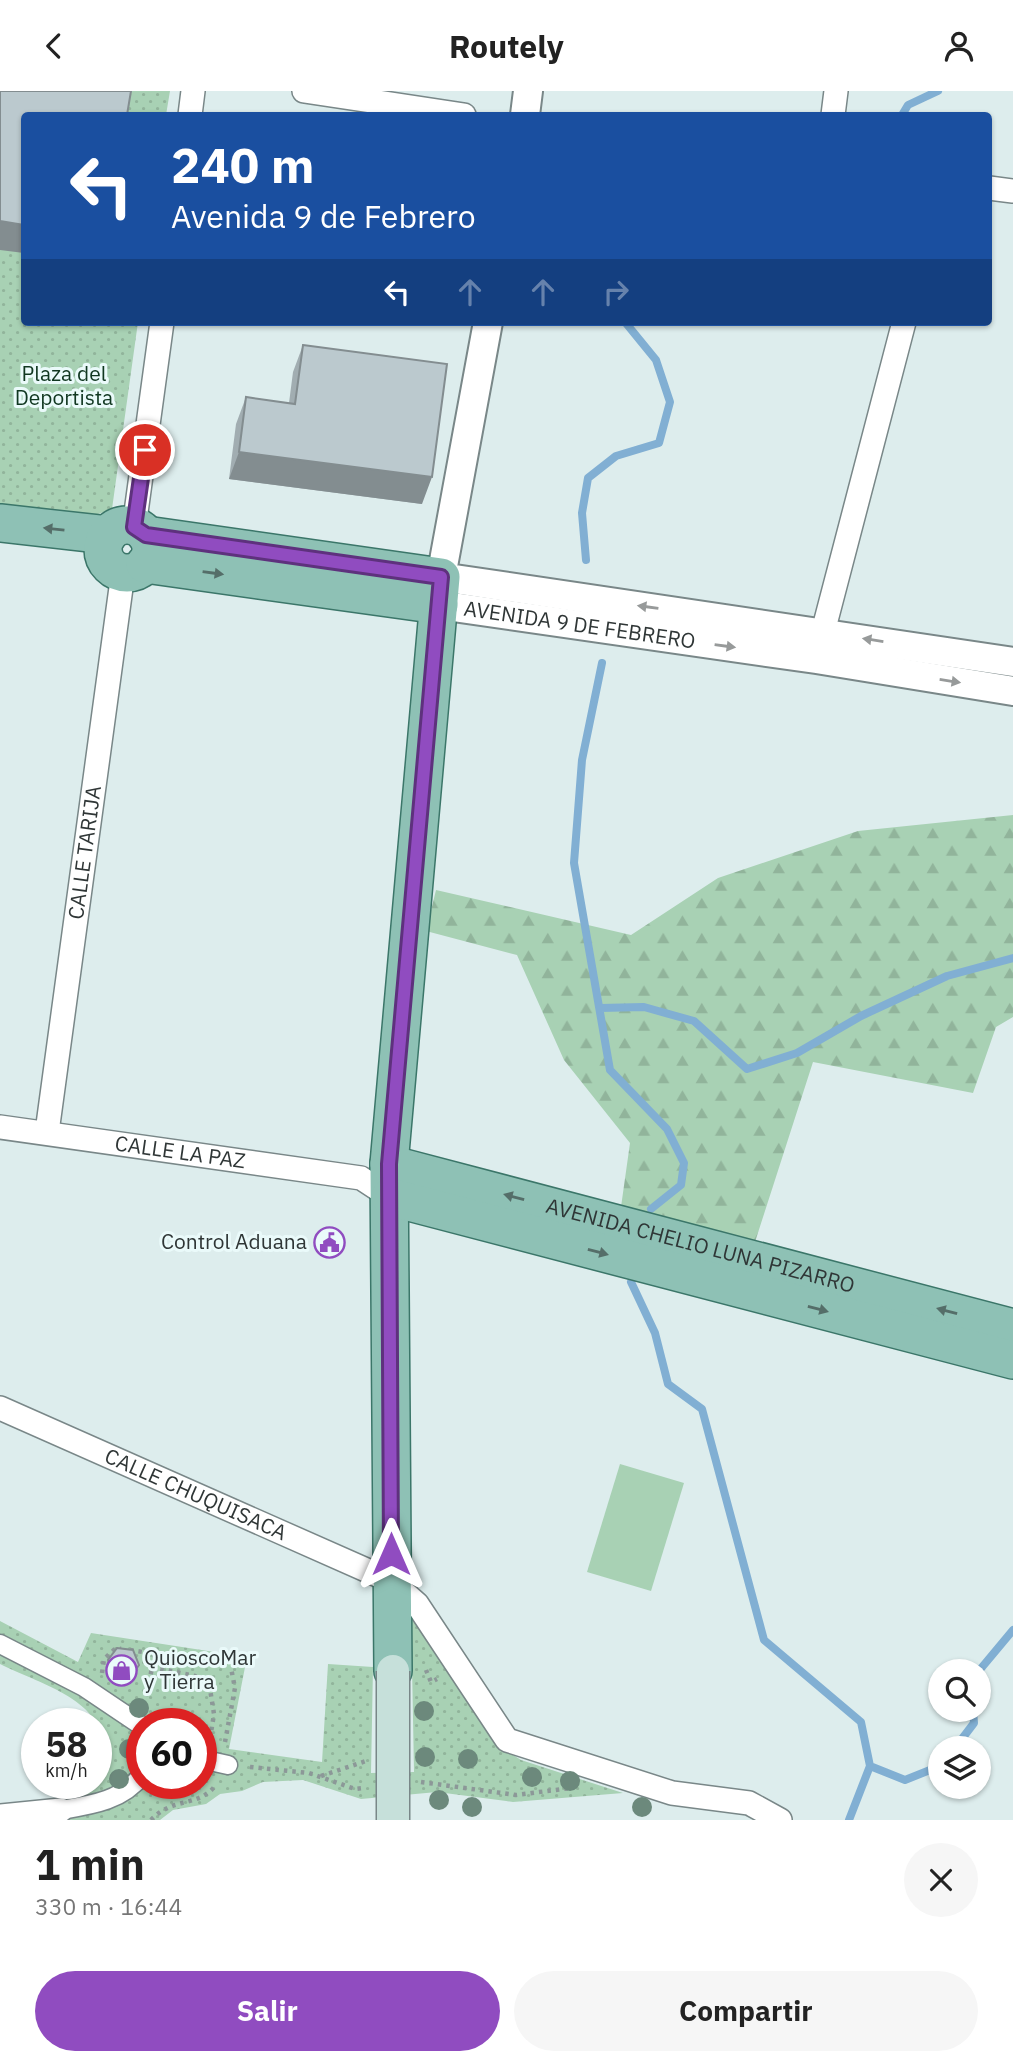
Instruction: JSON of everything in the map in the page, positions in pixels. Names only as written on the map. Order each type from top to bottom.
[{"type":"main road","name":"AVENIDA 9 DE FEBRERO","points":[[0,523],[127,548],[440,591]]},
{"type":"main road","name":"AVENIDA 9 DE FEBRERO","points":[[0,548],[127,548]]},
{"type":"main road","points":[[393,1820],[393,1671],[380,1180],[440,591]]},
{"type":"main road","name":"AVENIDA CHELIO LUNA PIZARRO","points":[[380,1180],[1013,1328]]},
{"type":"main road","name":"AVENIDA CHELIO LUNA PIZARRO","points":[[380,1180],[1013,1360]]},
{"type":"street","points":[[190,112],[193,91]]},
{"type":"street","points":[[304,91],[444,112]]},
{"type":"street","points":[[525,112],[528,91]]},
{"type":"street","points":[[832,112],[836,91]]},
{"type":"street","points":[[992,188],[1013,191]]},
{"type":"street","name":"CALLE TARIJA","points":[[47,1132],[127,548],[161,326]]},
{"type":"street","points":[[440,591],[487,326]]},
{"type":"street","points":[[820,646],[903,326]]},
{"type":"street","name":"AVENIDA 9 DE FEBRERO","points":[[440,591],[820,646],[1013,662]]},
{"type":"street","name":"AVENIDA 9 DE FEBRERO","points":[[820,646],[1013,691]]},
{"type":"street","name":"CALLE LA PAZ","points":[[0,1127],[380,1180]]},
{"type":"street","name":"CALLE CHUQUISACA","points":[[0,1408],[391,1581],[418,1604],[507,1740],[672,1793],[748,1803],[780,1820]]},
{"type":"street","points":[[0,1644],[99,1697],[126,1715]]},
{"type":"street","points":[[0,1816],[99,1803],[126,1790]]},
{"type":"path","points":[[99,1697],[105,1681],[101,1669],[104,1659],[116,1648],[155,1654],[146,1696]]},
{"type":"path","points":[[152,1667],[195,1676],[210,1689],[213,1708]]},
{"type":"path","points":[[217,1751],[235,1688],[231,1668]]},
{"type":"path","points":[[321,1777],[394,1752]]},
{"type":"path","points":[[151,1820],[172,1803],[188,1799]]},
{"type":"green space","name":"Plaza del Deportista","points":[[0,91],[170,91],[166,112],[21,112],[21,326],[137,326],[112,509],[84,519],[0,509]]},
{"type":"green space","points":[[1013,815],[1013,1017],[996,1027],[973,1093],[813,1062],[755,1242],[621,1207],[630,1143],[564,1060],[517,955],[426,931],[436,890],[631,935],[718,878],[858,831]]},
{"type":"green space","points":[[620,1464],[684,1483],[651,1591],[587,1572]]},
{"type":"green space","points":[[411,1612],[499,1746],[521,1760],[623,1793],[513,1802],[437,1792],[361,1799],[303,1780],[263,1782],[242,1791],[217,1796],[217,1708],[126,1708],[126,1799],[213,1799],[206,1804],[173,1810],[160,1820],[65,1820],[61,1799],[112,1799],[112,1708],[84,1708],[65,1694],[0,1664],[0,1621],[78,1662],[91,1633],[247,1657],[229,1749],[322,1762],[328,1664],[373,1667],[371,1773],[414,1772]]},
{"type":"building","points":[[0,91],[131,91],[128,112],[21,112],[21,224],[0,221]]},
{"type":"building","points":[[303,345],[447,364],[432,477],[239,452],[246,397],[295,404]]},
{"type":"building","name":"QuioscoMar y Tierra","points":[[117,1648],[133,1650],[139,1665],[130,1677],[113,1674],[108,1660]]},
{"type":"waterway","points":[[904,112],[908,105],[938,91]]},
{"type":"waterway","points":[[586,560],[582,513],[588,478],[616,456],[659,443],[670,402],[656,360],[628,326]]},
{"type":"waterway","points":[[602,663],[582,760],[574,863],[610,1070],[667,1129],[684,1163],[681,1185],[651,1209]]},
{"type":"waterway","points":[[600,1008],[644,1007],[694,1021],[747,1069],[797,1053],[861,1016],[947,976],[1013,958]]},
{"type":"waterway","points":[[631,1282],[655,1333],[668,1384],[702,1409],[764,1640],[861,1722],[870,1766],[849,1820]]},
{"type":"waterway","points":[[989,1659],[1013,1630]]},
{"type":"waterway","points":[[964,1736],[974,1722]]},
{"type":"waterway","points":[[870,1766],[905,1780],[928,1771]]},
{"type":"place","name":"Control Aduana","points":[[330,1242]]},
{"type":"place","name":"QuioscoMar y Tierra","points":[[121,1670]]},
{"type":"route","points":[[145,450],[134,527],[146,535],[441,577],[389,1164],[391,1554]]}]
